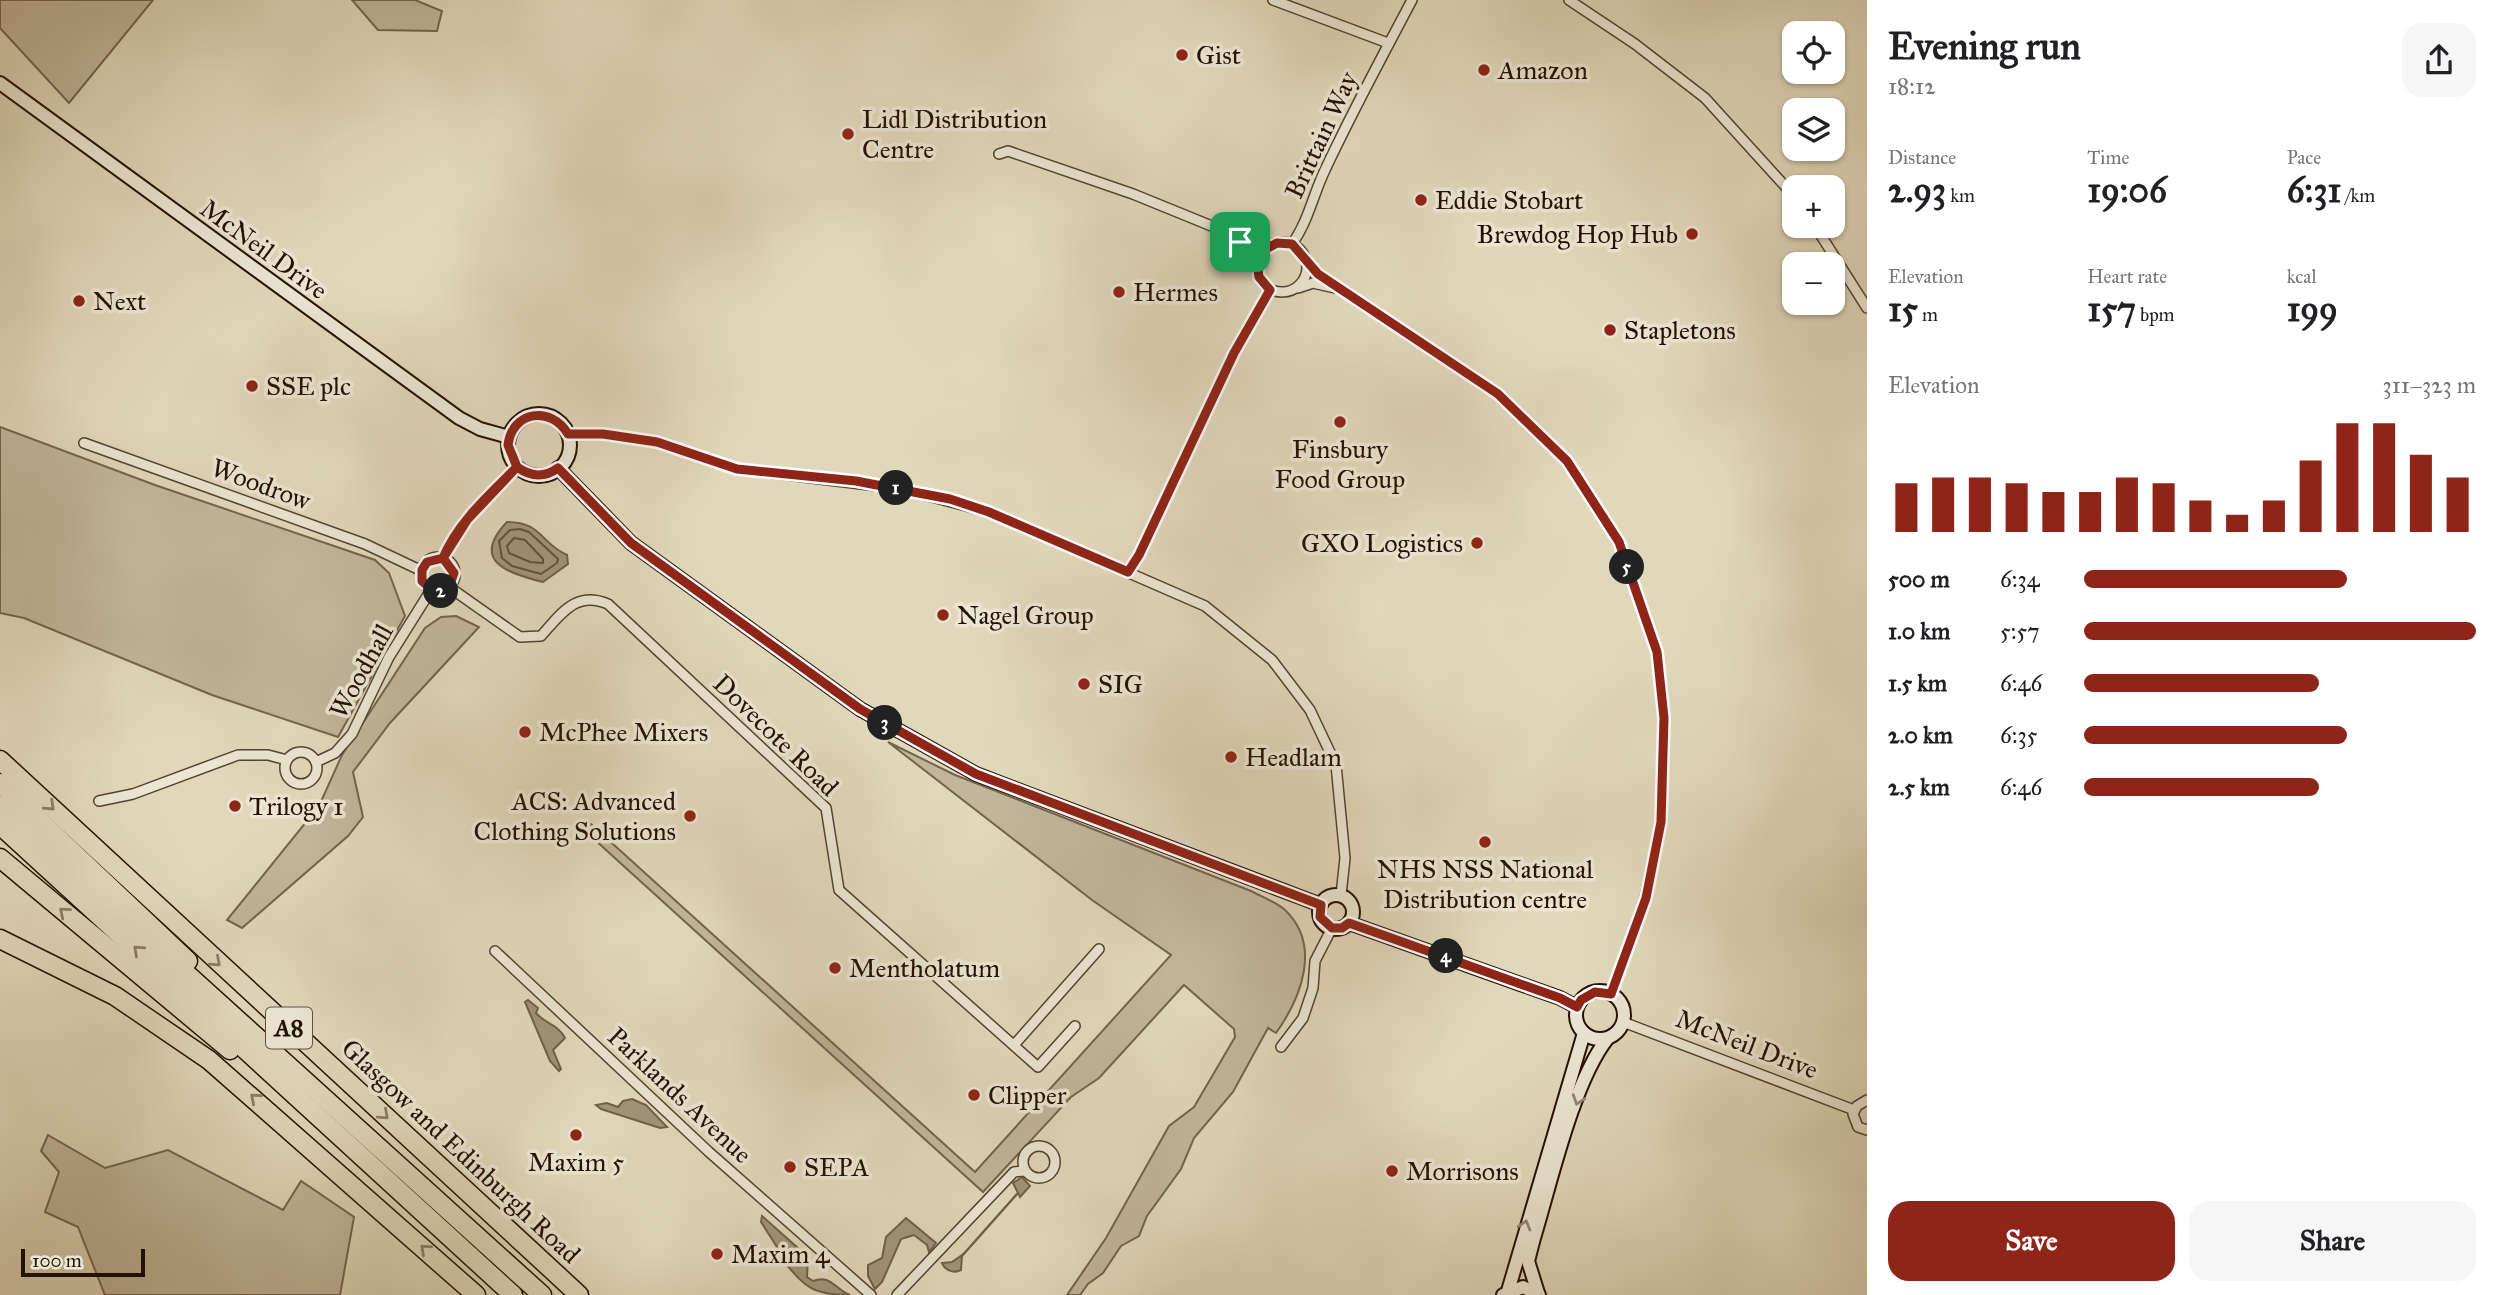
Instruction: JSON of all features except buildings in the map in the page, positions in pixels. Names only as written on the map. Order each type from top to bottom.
[{"type":"highway","name":"Glasgow and Edinburgh Road","points":[[0,760],[579,1295]]},
{"type":"highway","points":[[0,783],[542,1295]]},
{"type":"highway","points":[[0,794],[57,849],[77,876]]},
{"type":"highway","points":[[0,805],[503,1259]]},
{"type":"highway","points":[[0,825],[513,1295]]},
{"type":"highway","points":[[0,858],[214,1036],[504,1295]]},
{"type":"highway","points":[[0,939],[115,996],[209,1060],[476,1295]]},
{"type":"street","points":[[1273,0],[1388,43]]},
{"type":"street","name":"Brittain Way","points":[[1292,244],[1301,232],[1324,172],[1412,0]]},
{"type":"street","points":[[1569,0],[1635,44],[1705,98],[1782,182]]},
{"type":"street","name":"McNeil Drive","points":[[0,83],[459,418],[480,429],[509,437]]},
{"type":"street","points":[[999,154],[1008,151],[1133,194],[1264,250]]},
{"type":"street","points":[[1823,238],[1867,308]]},
{"type":"street","points":[[1240,242],[1257,262],[1259,277],[1270,290],[1281,293],[1312,284],[1340,289]]},
{"type":"street","points":[[1257,262],[1264,250],[1277,243],[1292,244],[1318,274],[1498,394],[1567,461],[1619,542],[1657,652],[1664,718],[1661,822],[1646,898],[1611,994]]},
{"type":"street","points":[[1295,289],[1305,277],[1307,261]]},
{"type":"street","points":[[1128,572],[1139,555],[1234,353],[1270,290]]},
{"type":"street","points":[[541,414],[557,421],[568,434],[568,453],[558,468],[542,475],[533,475],[517,467],[509,453],[509,437],[521,420],[541,414]]},
{"type":"street","points":[[568,434],[603,434],[657,442],[737,469],[856,481],[950,499],[989,512],[1205,606],[1272,660],[1310,710],[1336,765],[1340,783],[1345,858],[1341,895]]},
{"type":"street","name":"Woodrow","points":[[84,443],[365,544],[422,570]]},
{"type":"street","points":[[443,558],[467,520],[517,467]]},
{"type":"street","points":[[558,468],[631,543],[860,709],[976,774],[1321,905]]},
{"type":"street","points":[[443,558],[454,573],[449,587],[439,591],[431,590],[422,581],[422,570],[431,559],[443,558]]},
{"type":"street","name":"Dovecote Road","points":[[449,587],[520,638],[541,636],[568,606],[583,598],[594,598],[608,604],[826,807],[839,890],[1038,1067],[1075,1026]]},
{"type":"street","name":"Woodhall","points":[[287,760],[287,775],[301,783],[314,777],[316,762],[335,753],[352,733],[389,657],[431,590]]},
{"type":"street","points":[[99,801],[133,794],[238,755],[268,755],[287,760],[292,755],[303,752],[316,762]]},
{"type":"street","points":[[1332,895],[1341,895],[1353,908],[1349,923],[1342,928],[1332,928],[1320,917],[1321,905],[1332,895]]},
{"type":"street","points":[[1349,923],[1560,998],[1577,1007]]},
{"type":"street","points":[[1281,1047],[1303,1018],[1313,988],[1315,961],[1332,928]]},
{"type":"street","points":[[1014,1045],[1099,949]]},
{"type":"street","name":"Parklands Avenue","points":[[495,951],[709,1152],[871,1295]]},
{"type":"street","points":[[1538,1294],[1528,1261],[1534,1238],[1581,1089],[1597,1051],[1620,1029],[1623,1022],[1622,1006],[1611,994],[1595,992],[1581,1000],[1577,1007],[1577,1021],[1584,1034],[1591,1038],[1607,1039]]},
{"type":"street","name":"McNeil Drive","points":[[1623,1022],[1854,1110]]},
{"type":"street","points":[[1505,1293],[1584,1034]]},
{"type":"street","points":[[1867,1100],[1854,1110],[1855,1123],[1867,1130]]},
{"type":"street","points":[[897,1295],[1014,1171],[1024,1171]]},
{"type":"street","points":[[1505,1293],[1523,1287],[1538,1294]]},
{"type":"shaded area","points":[[0,0],[153,0],[69,103],[0,28]]},
{"type":"shaded area","points":[[352,0],[415,0],[442,11],[437,31],[378,30]]},
{"type":"shaded area","points":[[0,427],[155,485],[375,560],[389,573],[405,616],[338,737],[212,695],[24,618],[0,613]]},
{"type":"shaded area","points":[[456,616],[479,627],[390,723],[353,772],[363,817],[348,836],[242,928],[227,920],[319,806],[342,755],[425,628],[441,617]]},
{"type":"shaded area","points":[[888,742],[955,775],[1251,891],[1285,910],[1303,939],[1304,972],[1300,988],[1285,1019],[1276,1033],[1268,1028],[1233,1092],[1194,1138],[1181,1169],[1147,1216],[1139,1236],[1121,1246],[1103,1273],[1088,1284],[1080,1295],[1067,1295],[1106,1238],[1169,1126],[1194,1107],[1235,1037],[1234,1029],[1184,985],[1099,1078],[1071,1097],[983,1192],[584,830],[591,824],[975,1172],[1171,955],[1092,900]]},
{"type":"shaded area","points":[[48,1135],[105,1168],[168,1150],[283,1210],[301,1181],[354,1217],[340,1295],[105,1295],[78,1227],[45,1212],[59,1172],[41,1151]]},
{"type":"water","points":[[507,522],[527,525],[534,529],[567,555],[568,564],[543,582],[506,569],[493,556],[492,547],[496,535]]},
{"type":"water","points":[[528,1000],[538,1008],[536,1013],[559,1030],[565,1038],[553,1050],[561,1069],[559,1071],[550,1061],[525,1002]]},
{"type":"water","points":[[632,1099],[646,1105],[667,1127],[660,1128],[596,1105],[607,1103],[618,1107],[623,1101]]},
{"type":"water","points":[[1022,1177],[1030,1186],[1020,1197],[1013,1183]]},
{"type":"water","points":[[762,1216],[808,1257],[807,1277],[813,1281],[824,1279],[850,1295],[816,1291],[802,1282],[780,1257],[775,1258],[773,1253],[777,1247],[761,1222]]},
{"type":"water","points":[[906,1218],[936,1243],[929,1252],[927,1245],[914,1235],[901,1239],[882,1282],[875,1289],[868,1276],[868,1265],[882,1258],[886,1237]]},
{"type":"water","points":[[962,1255],[961,1270],[950,1271],[942,1263],[952,1262]]},
{"type":"waterway","points":[[961,1257],[1017,1194]]},
{"type":"place","name":"Gist","points":[[1182,55]]},
{"type":"place","name":"Amazon","points":[[1484,70]]},
{"type":"place","name":"Lidl Distribution Centre","points":[[848,134]]},
{"type":"place","name":"Eddie Stobart","points":[[1421,200]]},
{"type":"place","name":"Brewdog Hop Hub","points":[[1692,234]]},
{"type":"place","name":"Hermes","points":[[1119,292]]},
{"type":"place","name":"Next","points":[[79,301]]},
{"type":"place","name":"Stapletons","points":[[1610,330]]},
{"type":"place","name":"SSE plc","points":[[252,386]]},
{"type":"place","name":"Finsbury Food Group","points":[[1340,422]]},
{"type":"place","name":"GXO Logistics","points":[[1477,543]]},
{"type":"place","name":"Nagel Group","points":[[943,615]]},
{"type":"place","name":"SIG","points":[[1084,684]]},
{"type":"place","name":"McPhee Mixers","points":[[525,732]]},
{"type":"place","name":"Headlam","points":[[1231,757]]},
{"type":"place","name":"Trilogy 1","points":[[235,806]]},
{"type":"place","name":"ACS: Advanced Clothing Solutions","points":[[690,816]]},
{"type":"place","name":"NHS NSS National Distribution centre","points":[[1485,842]]},
{"type":"place","name":"Mentholatum","points":[[835,968]]},
{"type":"place","name":"Clipper","points":[[974,1095]]},
{"type":"place","name":"Maxim 5","points":[[576,1135]]},
{"type":"place","name":"SEPA","points":[[790,1167]]},
{"type":"place","name":"Morrisons","points":[[1392,1171]]},
{"type":"place","name":"Maxim 4","points":[[717,1254]]},
{"type":"route","points":[[1240,242],[1257,262],[1259,277],[1270,290],[1234,353],[1139,555],[1128,572],[989,512],[950,499],[856,481],[737,469],[657,442],[603,434],[568,434],[557,421],[541,414],[530,415],[513,427],[508,445],[512,461],[517,467],[467,520],[448,545],[443,558],[427,562],[422,570],[422,581],[434,591],[449,587],[454,573],[450,563],[443,558],[445,552],[448,545],[467,520],[510,474],[517,467],[533,475],[551,473],[558,468],[631,543],[860,709],[976,774],[1321,905],[1320,917],[1332,928],[1342,928],[1349,923],[1387,934],[1560,998],[1577,1007],[1581,1000],[1595,992],[1611,994],[1624,966],[1646,898],[1661,822],[1664,718],[1657,652],[1619,542],[1567,461],[1498,394],[1318,274],[1292,244],[1277,243],[1264,250],[1240,242]]}]
